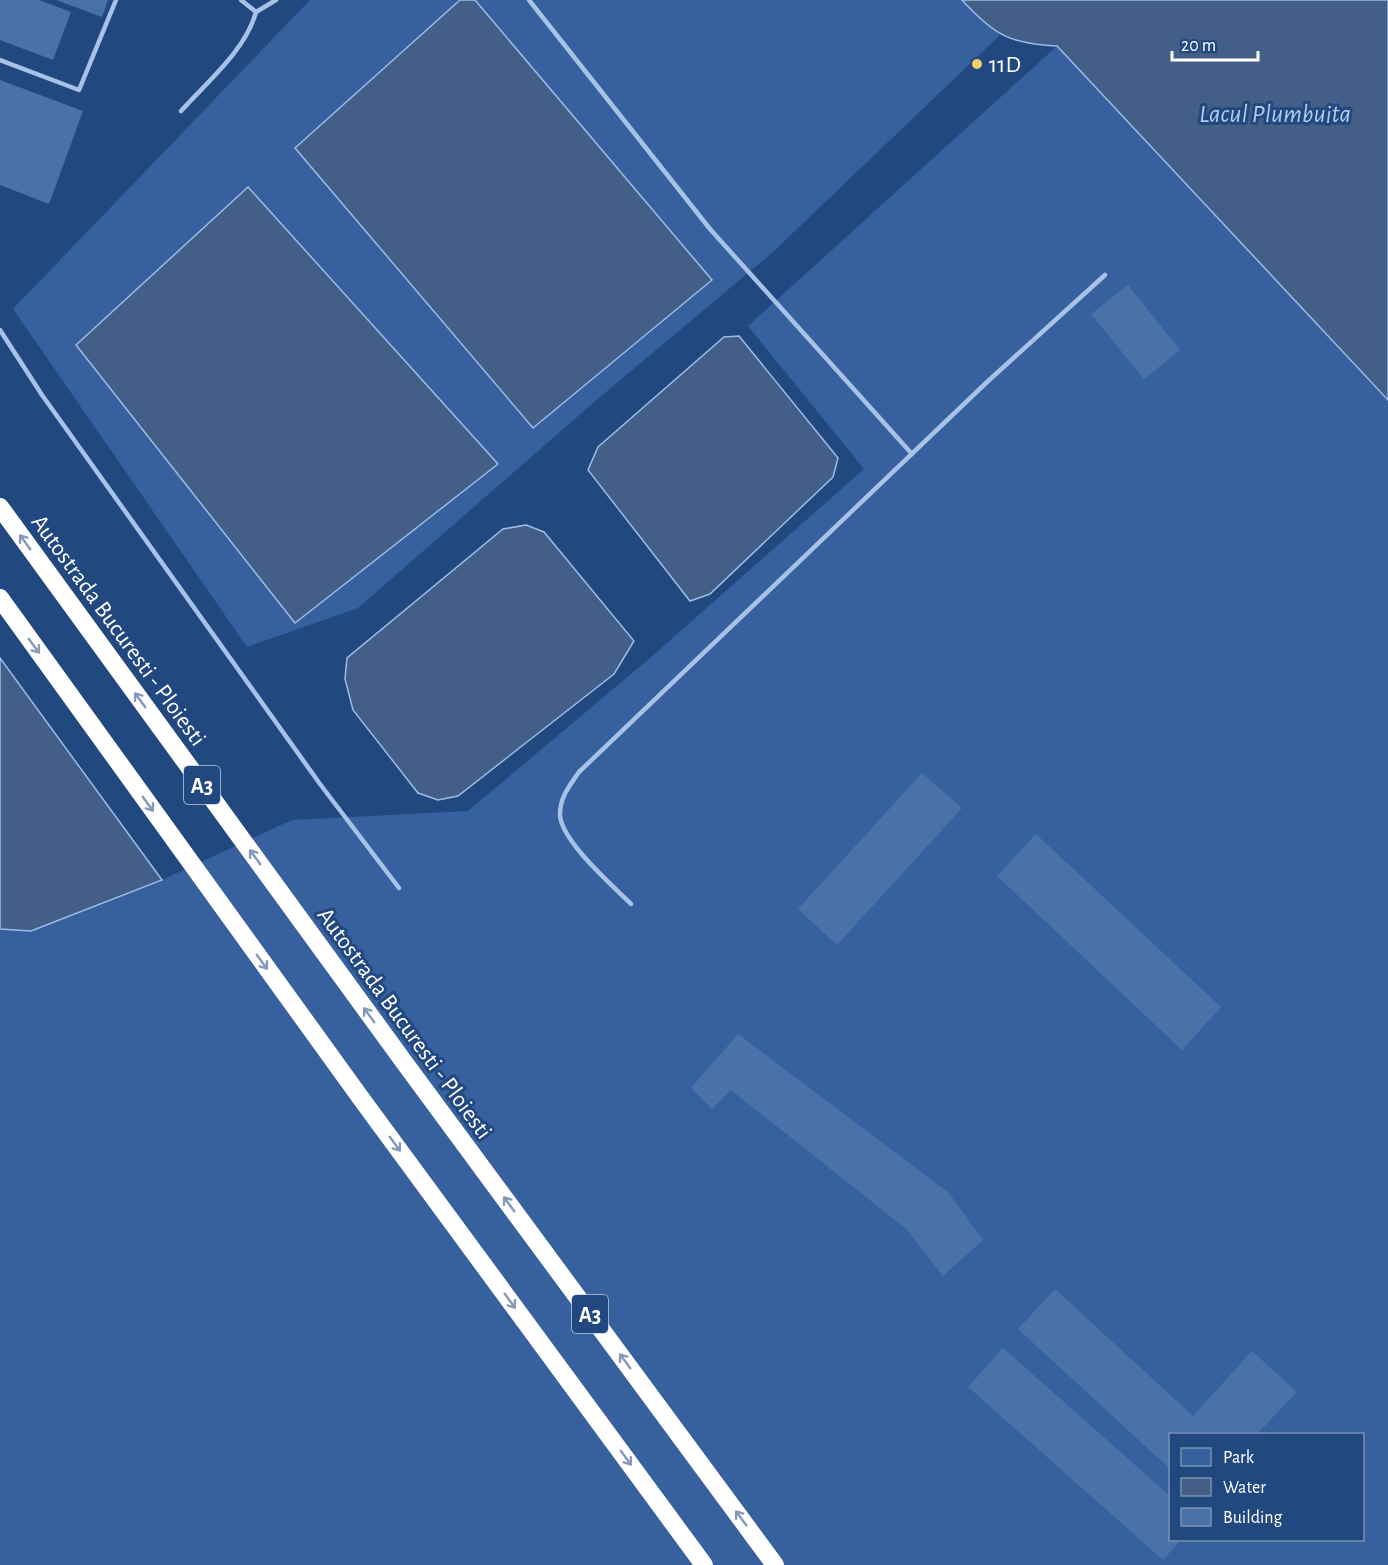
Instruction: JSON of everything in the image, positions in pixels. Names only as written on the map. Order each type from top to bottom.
[{"type":"highway","name":"Autostrada Bucuresti - Ploiesti","points":[[0,507],[404,1062],[775,1565]]},
{"type":"highway","name":"A3","points":[[0,598],[360,1097],[704,1565]]},
{"type":"lane","points":[[0,60],[79,90],[116,0]]},
{"type":"lane","points":[[241,0],[256,12]]},
{"type":"lane","points":[[181,111],[253,26],[256,12],[276,0]]},
{"type":"lane","points":[[529,0],[710,229],[912,454]]},
{"type":"lane","points":[[631,904],[574,846],[560,815],[565,792],[579,772],[912,454],[1105,275]]},
{"type":"lane","points":[[0,330],[42,395],[320,784],[399,888]]},
{"type":"green space","points":[[310,0],[962,0],[1000,35],[773,252],[593,403],[358,608],[247,647],[13,309]]},
{"type":"green space","points":[[1057,46],[1388,400],[1388,1565],[0,1565],[0,929],[31,931],[162,880],[292,820],[468,811],[650,658],[864,469],[748,326]]},
{"type":"water","points":[[460,0],[475,0],[712,280],[533,428],[295,148]]},
{"type":"water","name":"Lacul Plumbuita","points":[[962,0],[1388,0],[1388,400],[1057,46],[1027,43],[1004,35],[984,22]]},
{"type":"water","points":[[248,187],[498,464],[295,623],[76,345]]},
{"type":"water","points":[[739,336],[838,458],[833,477],[710,594],[690,601],[588,470],[598,447],[724,337]]},
{"type":"water","points":[[526,525],[544,532],[634,641],[614,674],[458,796],[438,800],[418,793],[353,710],[345,679],[347,658],[503,529]]},
{"type":"water","points":[[0,658],[162,880],[31,931],[0,929]]},
{"type":"building","points":[[0,0],[39,0],[71,12],[53,60],[0,40]]},
{"type":"building","points":[[56,0],[108,0],[102,17]]},
{"type":"building","points":[[0,80],[83,111],[49,204],[0,185]]},
{"type":"building","points":[[1128,285],[1180,350],[1144,379],[1091,314]]},
{"type":"building","points":[[922,773],[962,808],[837,945],[798,909]]},
{"type":"building","points":[[1036,834],[1221,1007],[1182,1050],[997,876]]},
{"type":"building","points":[[738,1034],[949,1193],[983,1240],[943,1276],[906,1229],[731,1090],[712,1109],[691,1088]]},
{"type":"building","points":[[1055,1289],[1193,1416],[1252,1351],[1297,1392],[1258,1433],[1169,1433],[1169,1468],[1018,1329]]},
{"type":"building","points":[[1003,1348],[1169,1495],[1169,1541],[1180,1541],[1163,1560],[968,1387]]},
{"type":"place","name":"11D","points":[[977,64]]}]
